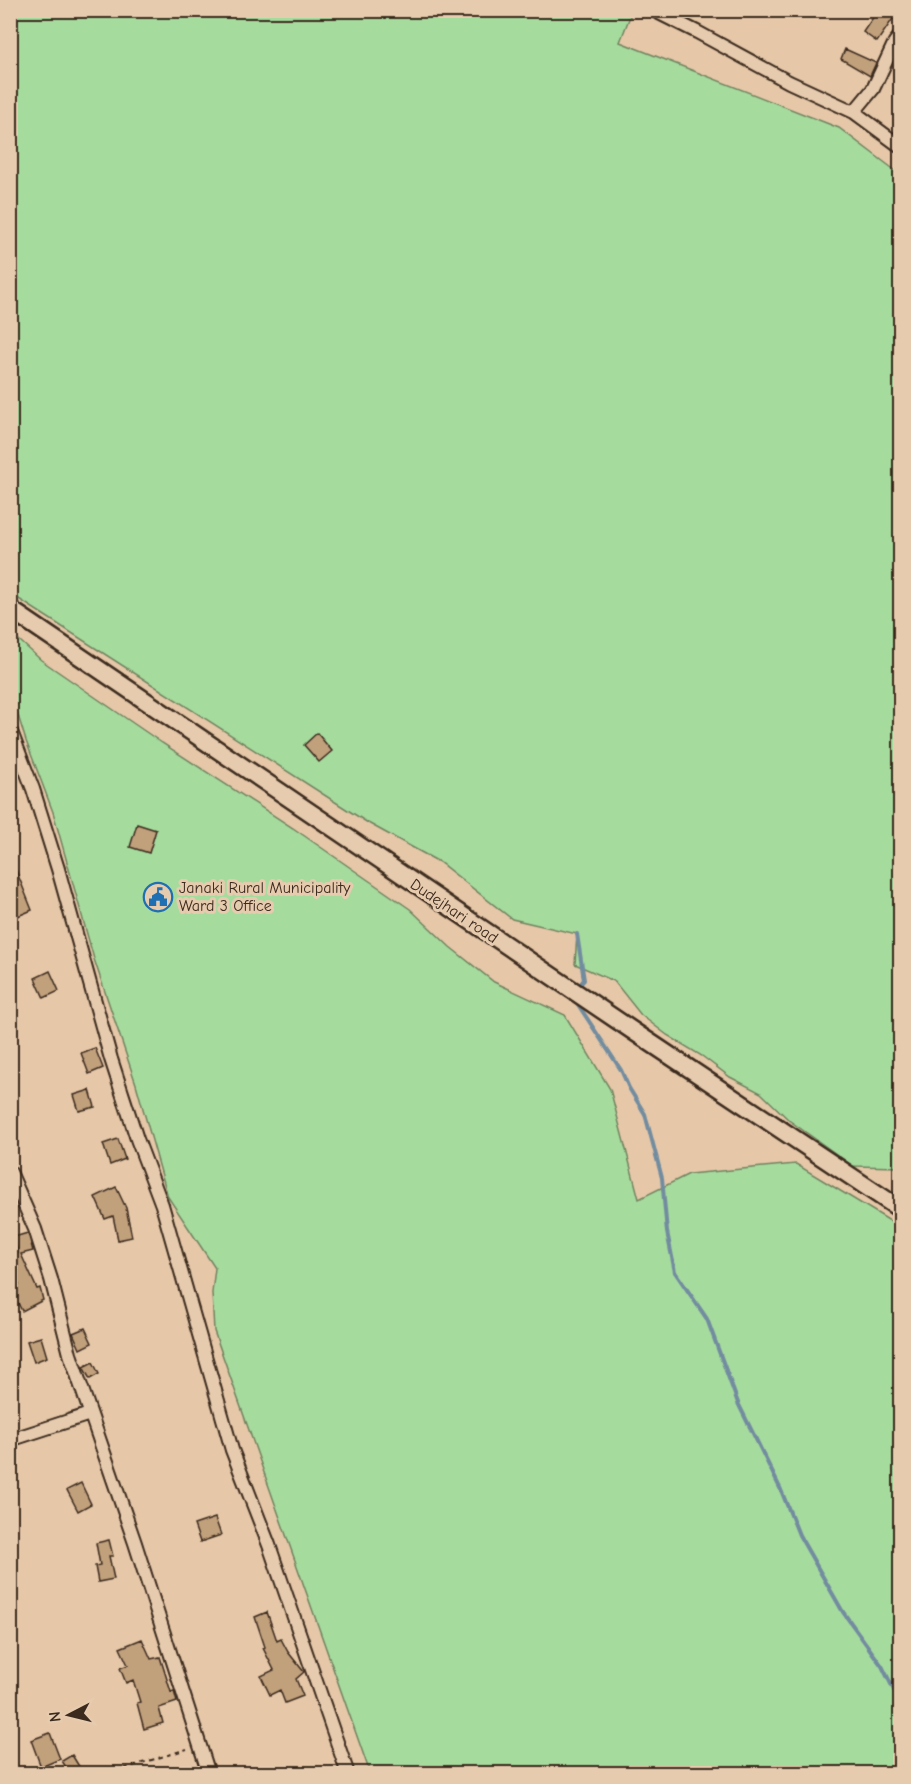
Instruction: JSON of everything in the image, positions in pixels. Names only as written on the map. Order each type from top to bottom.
[{"type":"street","points":[[653,10],[789,82],[854,112],[900,146]]},
{"type":"street","points":[[854,112],[873,89],[900,36]]},
{"type":"street","name":"Dudejhari road","points":[[10,609],[900,1209]]},
{"type":"street","points":[[10,729],[33,789],[58,869],[136,1139],[162,1205],[232,1450],[269,1545],[348,1773]]},
{"type":"street","points":[[10,1172],[35,1229],[51,1279],[70,1354],[209,1773]]},
{"type":"street","points":[[10,1440],[90,1414]]},
{"type":"path","points":[[107,1773],[200,1744]]},
{"type":"green space","points":[[10,11],[632,11],[620,42],[839,128],[900,174],[900,1167],[853,1166],[790,1121],[761,1093],[730,1077],[641,1015],[614,981],[575,964],[577,934],[512,919],[439,862],[368,823],[11,594]]},
{"type":"green space","points":[[10,632],[41,660],[410,909],[450,947],[494,982],[565,1015],[610,1089],[639,1199],[689,1174],[796,1164],[900,1227],[900,1773],[370,1773],[214,1331],[212,1293],[215,1268],[168,1197],[136,1084],[94,959],[53,812],[26,741],[11,693]]},
{"type":"building","points":[[878,10],[899,10],[877,42],[863,32]]},
{"type":"building","points":[[845,49],[876,63],[870,76],[841,59]]},
{"type":"building","points":[[317,733],[332,751],[319,762],[304,745]]},
{"type":"building","points":[[137,824],[156,830],[149,853],[130,847]]},
{"type":"building","points":[[10,855],[32,910],[18,916],[10,896]]},
{"type":"building","points":[[50,971],[59,991],[44,998],[35,978]]},
{"type":"building","points":[[95,1048],[103,1068],[89,1074],[81,1053]]},
{"type":"building","points":[[90,1090],[95,1107],[79,1111],[74,1095]]},
{"type":"building","points":[[118,1139],[125,1159],[110,1165],[103,1144]]},
{"type":"building","points":[[116,1187],[126,1208],[132,1237],[118,1240],[113,1216],[105,1219],[95,1197]]},
{"type":"building","points":[[28,1233],[33,1251],[21,1254],[37,1289],[40,1288],[43,1300],[22,1311],[11,1289],[19,1285],[10,1268],[10,1257],[18,1253],[14,1237]]},
{"type":"building","points":[[85,1328],[92,1343],[80,1349],[73,1333]]},
{"type":"building","points":[[41,1337],[47,1357],[34,1362],[27,1341]]},
{"type":"building","points":[[93,1362],[99,1374],[90,1379],[83,1367]]},
{"type":"building","points":[[81,1483],[91,1504],[78,1511],[67,1490]]},
{"type":"building","points":[[215,1518],[221,1535],[200,1542],[194,1525]]},
{"type":"building","points":[[109,1540],[113,1556],[109,1556],[114,1579],[98,1582],[95,1566],[100,1565],[96,1543]]},
{"type":"building","points":[[267,1612],[277,1641],[281,1639],[304,1672],[296,1679],[303,1696],[285,1703],[280,1690],[270,1695],[261,1676],[274,1670],[263,1648],[265,1647],[255,1617]]},
{"type":"building","points":[[142,1639],[151,1659],[160,1657],[171,1692],[174,1691],[177,1702],[159,1708],[163,1723],[144,1729],[137,1703],[140,1702],[133,1680],[126,1683],[120,1668],[128,1665],[120,1648]]},
{"type":"building","points":[[50,1733],[60,1759],[41,1767],[31,1740]]},
{"type":"building","points":[[72,1755],[80,1768],[70,1773],[62,1761]]},
{"type":"waterway","points":[[577,934],[584,980],[582,982]]},
{"type":"waterway","points":[[575,1000],[621,1070],[645,1114],[662,1178],[667,1232],[675,1272],[707,1319],[738,1403],[781,1490],[799,1535],[843,1612],[882,1666],[900,1702]]},
{"type":"place","name":"Janaki Rural Municipality Ward 3 Office","points":[[158,897]]}]
